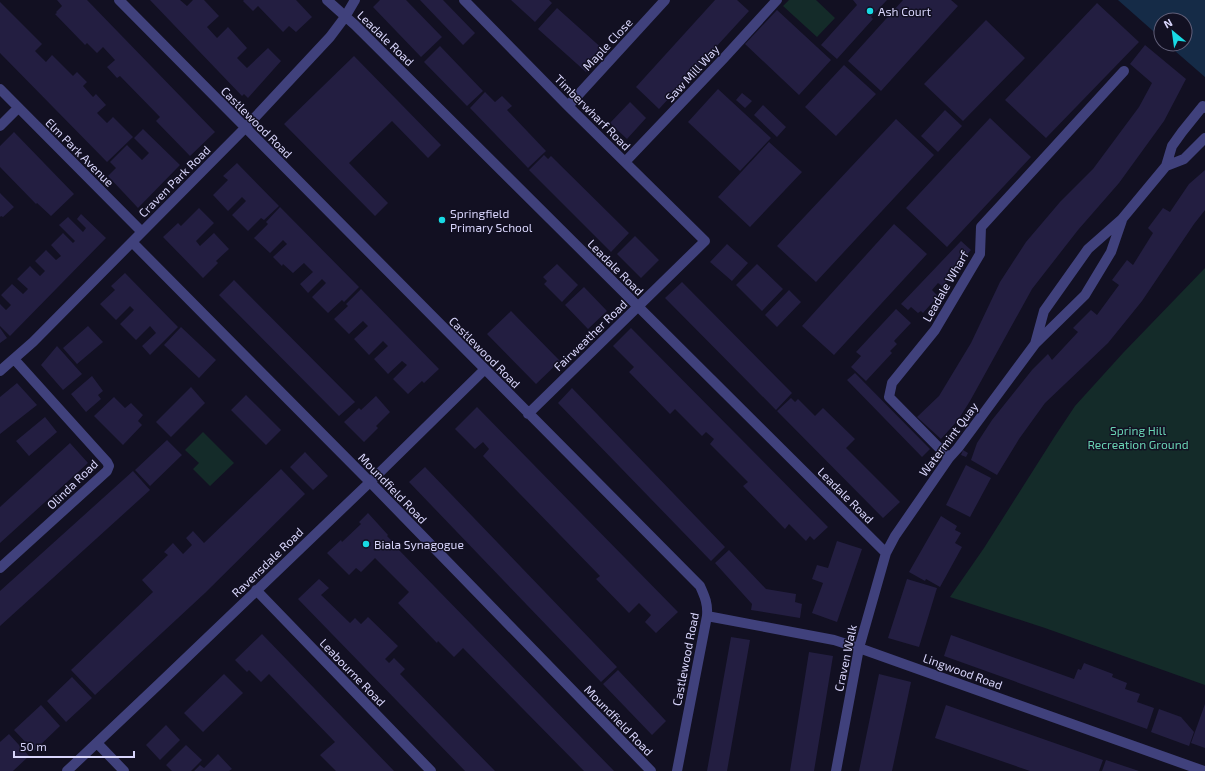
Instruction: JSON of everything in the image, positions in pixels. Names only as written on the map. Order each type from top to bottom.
[{"type":"street","name":"Castlewood Road","points":[[119,0],[484,370],[700,586],[707,600],[707,616],[677,771]]},
{"type":"street","name":"Leadale Road","points":[[327,0],[360,30],[886,553]]},
{"type":"street","name":"Craven Park Road","points":[[0,371],[33,342],[245,128],[330,38],[355,0]]},
{"type":"street","name":"Timberwharf Road","points":[[464,0],[568,106],[705,241]]},
{"type":"street","name":"Maple Close","points":[[568,106],[665,0]]},
{"type":"street","name":"Saw Mill Way","points":[[625,162],[777,0]]},
{"type":"street","name":"Leadale Wharf","points":[[949,458],[889,397],[892,383],[935,330],[980,254],[981,227],[1124,72]]},
{"type":"street","name":"Elm Park Avenue","points":[[0,89],[142,232]]},
{"type":"street","name":"Watermint Quay","points":[[1035,344],[1044,311],[1088,250],[1122,219],[1166,166],[1172,146],[1203,106],[1205,108]]},
{"type":"street","points":[[0,126],[18,108]]},
{"type":"street","name":"Watermint Quay","points":[[1166,166],[1184,159],[1205,138]]},
{"type":"street","name":"Watermint Quay","points":[[886,553],[895,536],[949,458],[1035,344],[1085,295],[1111,252],[1122,219]]},
{"type":"street","name":"Fairweather Road","points":[[528,414],[705,241]]},
{"type":"street","name":"Moundfield Road","points":[[132,242],[370,482],[651,771]]},
{"type":"street","name":"Olinda Road","points":[[0,568],[107,471],[109,466],[14,359]]},
{"type":"street","name":"Ravensdale Road","points":[[67,771],[370,482],[484,370]]},
{"type":"street","name":"Craven Walk","points":[[836,771],[859,648],[886,553]]},
{"type":"street","name":"Leabourne Road","points":[[256,590],[431,771]]},
{"type":"street","name":"Lingwood Road","points":[[707,616],[834,640],[1204,771]]},
{"type":"street","points":[[97,742],[124,771]]},
{"type":"green space","points":[[789,0],[816,0],[835,18],[817,37],[783,6]]},
{"type":"green space","name":"Spring Hill Recreation Ground","points":[[1205,268],[1205,685],[1045,628],[950,597],[984,548],[1075,406],[1123,353]]},
{"type":"green space","points":[[203,432],[234,463],[210,486],[193,469],[199,463],[185,450]]},
{"type":"water","points":[[1118,0],[1205,0],[1205,77],[1176,52],[1193,52],[1193,12],[1153,12],[1153,31]]},
{"type":"building","points":[[57,0],[87,0],[215,132],[190,156],[156,121],[160,117],[120,76],[117,78],[107,67],[115,60],[103,47],[97,53],[87,43],[85,45],[55,14],[62,6]]},
{"type":"building","points":[[150,0],[180,0],[187,6],[193,0],[204,0],[219,16],[207,27],[217,38],[228,27],[247,48],[237,58],[247,68],[268,48],[281,61],[248,98],[244,94],[242,96]]},
{"type":"building","points":[[296,0],[312,17],[296,32],[289,26],[283,32],[258,6],[253,11],[243,1]]},
{"type":"building","points":[[380,0],[406,0],[442,37],[421,57],[373,7]]},
{"type":"building","points":[[420,0],[443,0],[475,33],[463,45]]},
{"type":"building","points":[[511,0],[549,0],[552,3],[535,22]]},
{"type":"building","points":[[715,0],[737,0],[749,11],[659,109],[636,87]]},
{"type":"building","points":[[853,0],[887,0],[871,17],[873,19],[837,59],[821,45],[857,5]]},
{"type":"building","points":[[903,0],[951,0],[958,6],[881,91],[848,61]]},
{"type":"building","points":[[0,2],[42,44],[35,51],[46,62],[52,55],[73,76],[77,72],[87,82],[83,86],[93,97],[96,94],[106,105],[97,113],[107,123],[113,117],[133,137],[107,162],[0,53]]},
{"type":"building","points":[[1097,3],[1139,42],[1046,138],[1005,100]]},
{"type":"building","points":[[557,8],[605,51],[586,72],[538,29]]},
{"type":"building","points":[[777,10],[831,60],[799,95],[745,44]]},
{"type":"building","points":[[986,20],[1025,58],[963,121],[924,84]]},
{"type":"building","points":[[1145,45],[1186,79],[1164,121],[1119,183],[1078,230],[1032,289],[970,401],[958,420],[941,439],[917,417],[939,396],[971,343],[1000,282],[1026,242],[1060,202],[1093,169],[1139,107],[1152,83],[1130,64]]},
{"type":"building","points":[[440,46],[483,91],[467,106],[424,62]]},
{"type":"building","points":[[354,56],[441,145],[428,158],[392,121],[349,163],[388,203],[375,216],[284,124]]},
{"type":"building","points":[[844,65],[876,94],[836,136],[805,107]]},
{"type":"building","points":[[718,89],[771,138],[740,171],[688,122]]},
{"type":"building","points":[[485,92],[495,102],[502,96],[512,106],[507,110],[546,151],[528,168],[470,108]]},
{"type":"building","points":[[742,93],[752,101],[745,108],[736,100]]},
{"type":"building","points":[[630,102],[646,118],[627,139],[610,123]]},
{"type":"building","points":[[763,105],[786,127],[777,137],[754,115]]},
{"type":"building","points":[[945,110],[962,126],[938,152],[921,136]]},
{"type":"building","points":[[990,118],[1031,157],[947,247],[906,208]]},
{"type":"building","points":[[896,119],[934,155],[816,282],[777,246]]},
{"type":"building","points":[[143,129],[180,165],[138,208],[108,176],[116,168],[110,162],[127,145],[142,160],[149,153],[134,138]]},
{"type":"building","points":[[14,132],[74,194],[51,216],[37,203],[36,204],[0,167],[0,146]]},
{"type":"building","points":[[769,142],[802,172],[750,227],[718,197]]},
{"type":"building","points":[[544,155],[548,159],[551,156],[629,233],[611,252],[529,170]]},
{"type":"building","points":[[237,163],[279,206],[264,220],[261,218],[248,231],[232,215],[246,201],[242,197],[228,211],[213,195],[228,180],[223,176]]},
{"type":"building","points":[[1205,170],[1205,210],[1142,301],[1108,343],[1045,403],[1019,439],[997,475],[971,460],[977,443],[992,420],[1032,370],[1048,354],[1052,360],[1078,332],[1073,328],[1091,310],[1097,315],[1119,285],[1112,280],[1127,260],[1133,265],[1153,233],[1148,228],[1163,208],[1170,212],[1189,184]]},
{"type":"building","points":[[0,193],[14,207],[3,217],[0,217]]},
{"type":"building","points":[[280,207],[359,287],[344,302],[342,300],[328,313],[312,297],[326,283],[322,279],[308,293],[300,284],[313,272],[304,263],[293,273],[283,264],[282,266],[273,257],[287,244],[283,240],[270,253],[254,238],[268,224],[266,222]]},
{"type":"building","points":[[199,208],[214,223],[196,241],[200,246],[214,233],[229,249],[216,261],[218,263],[203,278],[163,237],[178,223],[181,226]]},
{"type":"building","points":[[81,214],[106,238],[10,336],[0,326],[0,304],[6,310],[11,305],[1,295],[12,284],[23,294],[28,289],[17,279],[30,266],[40,276],[45,271],[35,261],[46,250],[56,260],[61,256],[51,245],[63,233],[73,243],[75,241],[59,225],[68,217],[83,232],[86,228],[77,219]]},
{"type":"building","points":[[894,224],[927,254],[834,355],[802,326]]},
{"type":"building","points":[[635,236],[659,260],[641,278],[617,254]]},
{"type":"building","points":[[961,241],[971,250],[964,258],[966,260],[942,286],[938,283],[932,290],[938,296],[923,313],[921,311],[918,313],[911,307],[908,310],[901,304]]},
{"type":"building","points":[[727,244],[748,263],[732,281],[710,262]]},
{"type":"building","points":[[557,264],[578,285],[562,302],[544,284],[547,281],[543,277]]},
{"type":"building","points":[[757,264],[783,289],[762,311],[736,285]]},
{"type":"building","points":[[125,273],[178,327],[150,355],[142,346],[156,333],[150,326],[136,340],[120,324],[134,310],[130,306],[116,320],[100,304],[115,290],[111,286]]},
{"type":"building","points":[[234,280],[355,402],[339,416],[219,295]]},
{"type":"building","points":[[682,282],[792,393],[776,410],[665,298]]},
{"type":"building","points":[[584,287],[607,311],[588,329],[565,305]]},
{"type":"building","points":[[361,289],[439,369],[424,383],[422,381],[408,394],[393,379],[407,365],[402,361],[388,374],[374,359],[388,346],[383,341],[369,355],[354,339],[368,326],[363,321],[349,334],[334,319],[348,306],[346,304]]},
{"type":"building","points":[[789,290],[801,302],[777,327],[765,315]]},
{"type":"building","points":[[896,309],[911,323],[894,341],[897,344],[890,351],[892,353],[866,381],[851,367],[861,356],[856,352]]},
{"type":"building","points":[[511,311],[560,361],[536,384],[487,334]]},
{"type":"building","points":[[88,326],[103,342],[77,364],[63,348]]},
{"type":"building","points":[[181,327],[216,360],[199,378],[164,345]]},
{"type":"building","points":[[0,328],[7,338],[0,343]]},
{"type":"building","points":[[631,328],[828,527],[814,540],[810,536],[806,541],[789,524],[785,529],[743,486],[748,482],[710,444],[714,439],[706,432],[702,436],[675,409],[670,414],[629,372],[634,367],[613,346]]},
{"type":"building","points":[[57,346],[82,374],[63,390],[41,365]]},
{"type":"building","points":[[855,373],[930,449],[922,457],[847,380]]},
{"type":"building","points":[[92,376],[103,391],[98,395],[101,399],[86,412],[71,394]]},
{"type":"building","points":[[17,383],[37,405],[0,434],[0,397]]},
{"type":"building","points":[[191,387],[205,403],[171,437],[156,422]]},
{"type":"building","points":[[572,388],[725,547],[711,561],[558,403]]},
{"type":"building","points":[[246,395],[281,430],[266,445],[231,410]]},
{"type":"building","points":[[376,396],[390,412],[376,426],[378,428],[364,442],[344,422],[359,408],[361,410]]},
{"type":"building","points":[[114,397],[125,408],[131,403],[143,415],[138,421],[142,425],[123,445],[94,416]]},
{"type":"building","points":[[791,398],[795,402],[798,399],[815,416],[823,408],[855,439],[846,448],[900,502],[883,518],[777,411]]},
{"type":"building","points":[[477,407],[678,612],[656,633],[645,622],[651,615],[639,603],[629,613],[596,579],[600,576],[483,456],[489,449],[483,442],[475,449],[455,429]]},
{"type":"building","points":[[45,417],[57,432],[29,456],[16,441]]},
{"type":"building","points":[[946,439],[951,441],[949,446],[944,443]]},
{"type":"building","points":[[167,440],[182,455],[150,486],[135,470]]},
{"type":"building","points":[[70,443],[88,463],[0,543],[0,507]]},
{"type":"building","points":[[963,450],[968,453],[966,457],[961,455]]},
{"type":"building","points":[[305,452],[328,476],[313,490],[290,467]]},
{"type":"building","points":[[966,465],[991,478],[970,517],[946,505]]},
{"type":"building","points":[[425,467],[617,667],[601,682],[409,482]]},
{"type":"building","points":[[281,469],[305,494],[205,593],[95,695],[71,670],[153,592],[142,580],[168,555],[164,552],[173,543],[183,554],[192,545],[186,538],[193,531],[204,543]]},
{"type":"building","points":[[133,471],[150,490],[0,626],[0,591]]},
{"type":"building","points":[[368,513],[388,535],[387,536],[397,546],[396,547],[614,771],[584,771],[463,648],[454,657],[438,641],[437,643],[398,603],[409,592],[375,558],[361,572],[356,568],[349,575],[327,553],[341,540],[342,542],[361,524],[359,522]]},
{"type":"building","points":[[941,516],[957,526],[955,530],[961,533],[955,543],[962,547],[940,587],[909,572]]},
{"type":"building","points":[[837,541],[862,549],[837,622],[812,613],[823,583],[812,579],[817,565],[828,568]]},
{"type":"building","points":[[729,550],[766,589],[796,594],[795,602],[802,604],[800,618],[751,610],[752,604],[715,563]]},
{"type":"building","points":[[319,579],[329,588],[321,595],[350,623],[355,618],[361,624],[368,617],[398,646],[385,659],[389,663],[394,658],[405,669],[400,674],[495,771],[465,771],[298,599]]},
{"type":"building","points":[[907,579],[937,588],[919,647],[888,638]]},
{"type":"building","points":[[262,634],[394,771],[336,771],[320,755],[335,742],[269,674],[261,682],[249,670],[247,672],[235,660]]},
{"type":"building","points":[[951,635],[1074,679],[1078,669],[1081,670],[1084,663],[1113,674],[1112,677],[1127,683],[1125,689],[1140,694],[1137,702],[1154,708],[1147,729],[944,656]]},
{"type":"building","points":[[731,637],[750,640],[727,771],[707,771]]},
{"type":"building","points":[[809,652],[833,656],[814,771],[790,771]]},
{"type":"building","points":[[618,670],[666,721],[652,735],[603,684]]},
{"type":"building","points":[[224,674],[243,693],[203,732],[184,713]]},
{"type":"building","points":[[879,674],[911,682],[892,771],[859,771]]},
{"type":"building","points":[[72,677],[92,698],[66,722],[47,701]]},
{"type":"building","points":[[1205,704],[1205,748],[1191,743]]},
{"type":"building","points":[[41,705],[60,726],[34,751],[14,730]]},
{"type":"building","points":[[946,705],[1103,760],[1099,771],[1030,771],[935,738]]},
{"type":"building","points":[[1159,709],[1181,717],[1194,732],[1189,746],[1151,732]]},
{"type":"building","points":[[166,725],[180,740],[160,760],[146,745]]},
{"type":"building","points":[[9,734],[29,756],[13,771],[0,771],[0,742]]},
{"type":"building","points":[[186,745],[202,760],[191,771],[172,771],[166,765]]},
{"type":"building","points":[[218,754],[232,769],[229,771],[194,771],[200,765],[204,768]]},
{"type":"building","points":[[1106,760],[1139,771],[1102,771]]},
{"type":"place","name":"Ash Court","points":[[870,11]]},
{"type":"place","name":"Springfield Primary School","points":[[442,220]]},
{"type":"place","name":"Biala Synagogue","points":[[366,544]]}]
